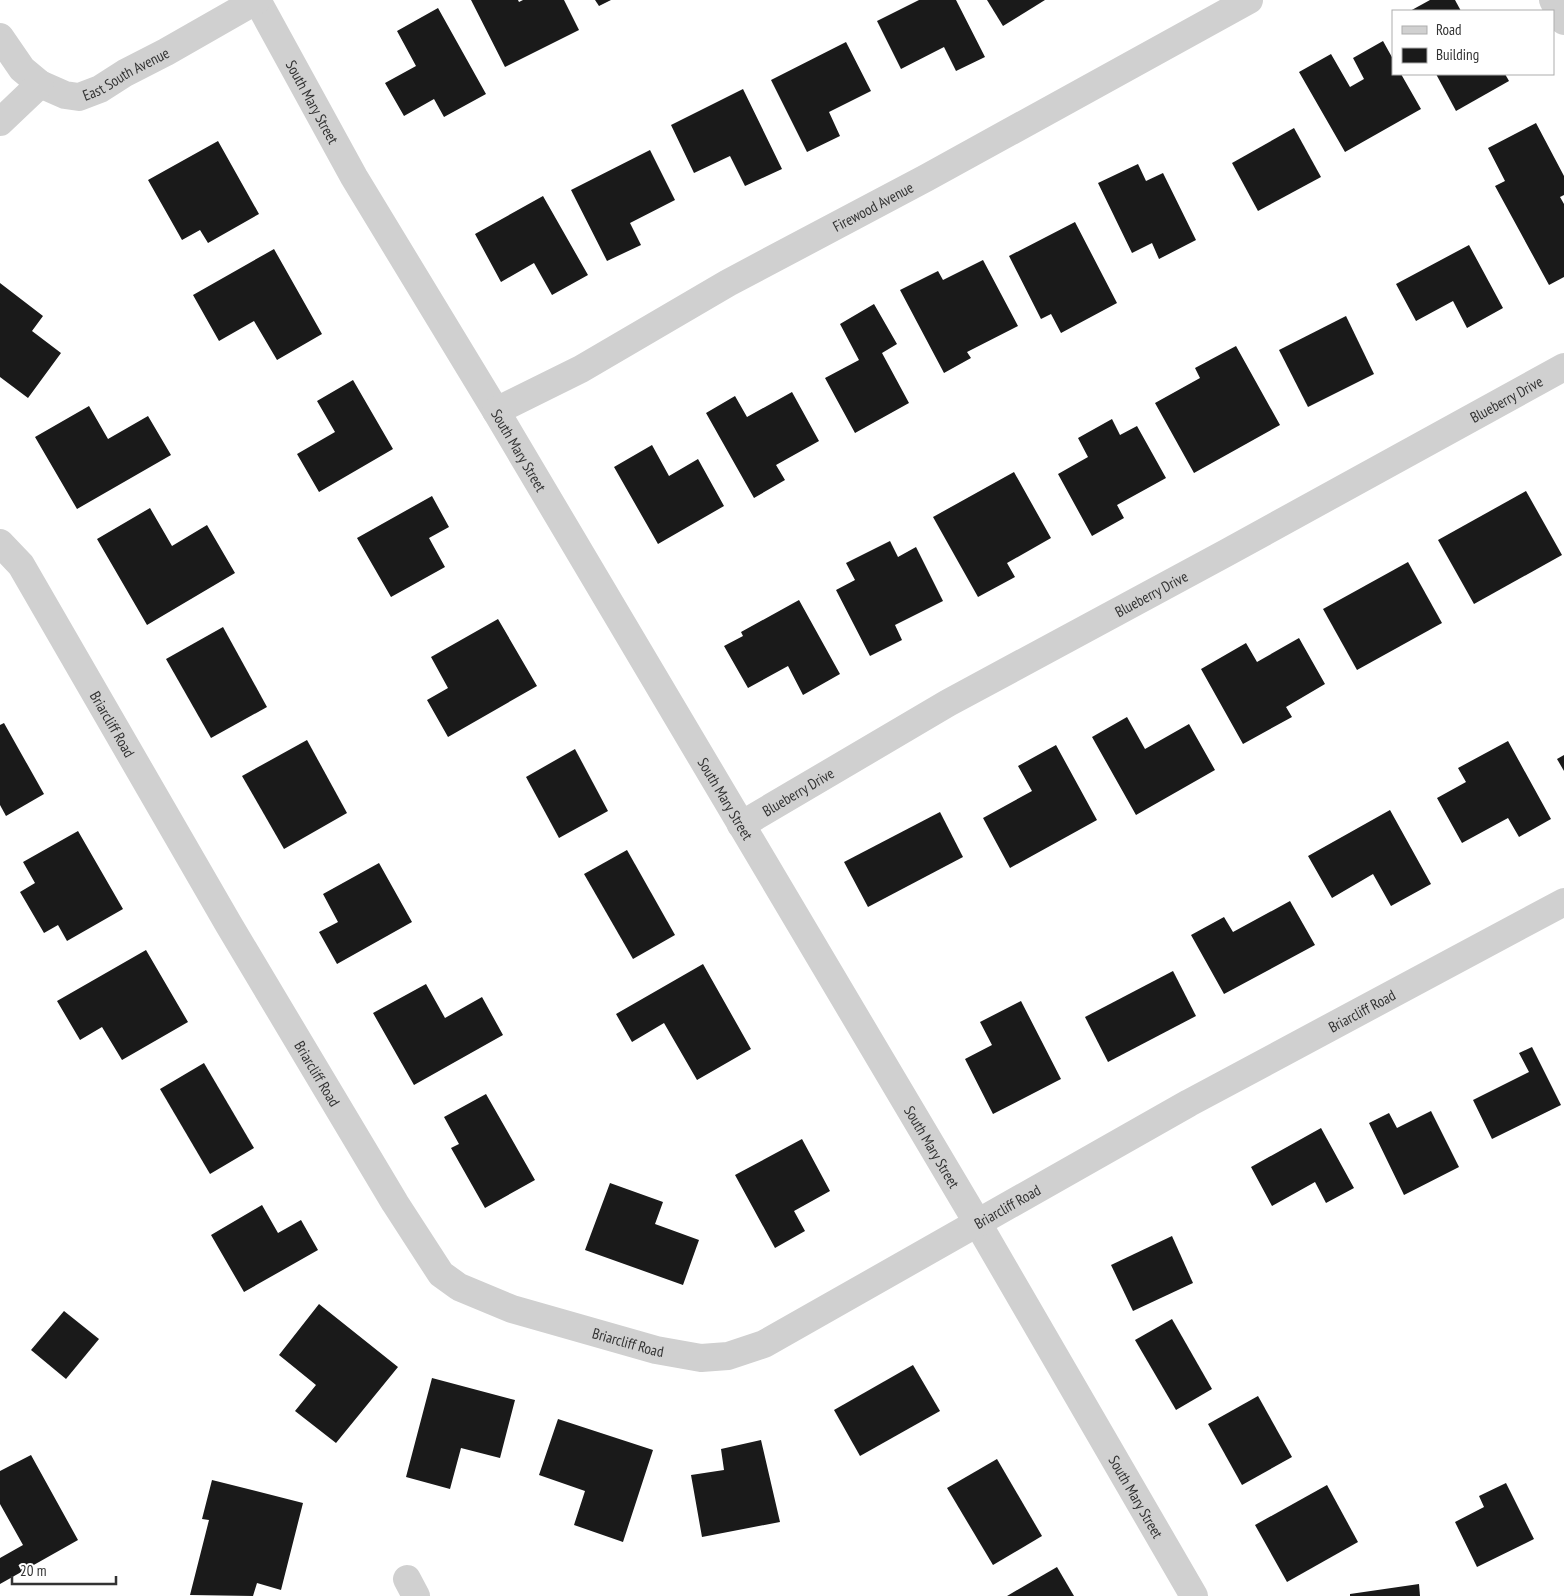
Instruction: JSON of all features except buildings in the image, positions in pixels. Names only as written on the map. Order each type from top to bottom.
[{"type":"street","name":"South Mary Street","points":[[257,0],[354,177],[496,410],[977,1222],[1194,1596]]},
{"type":"street","name":"East South Avenue","points":[[0,38],[22,69],[40,84],[65,95],[79,97],[100,89],[125,72],[166,52],[257,0]]},
{"type":"street","name":"Firewood Avenue","points":[[496,410],[581,369],[728,283],[926,178],[1249,0]]},
{"type":"street","points":[[1553,0],[1564,21]]},
{"type":"street","points":[[0,122],[40,84]]},
{"type":"street","name":"Blueberry Drive","points":[[741,825],[948,703],[1564,367]]},
{"type":"street","name":"Briarcliff Road","points":[[0,543],[21,565],[224,917],[395,1203],[441,1274],[459,1287],[512,1309],[656,1350],[701,1358],[728,1356],[764,1344],[1189,1103],[1564,902]]}]
